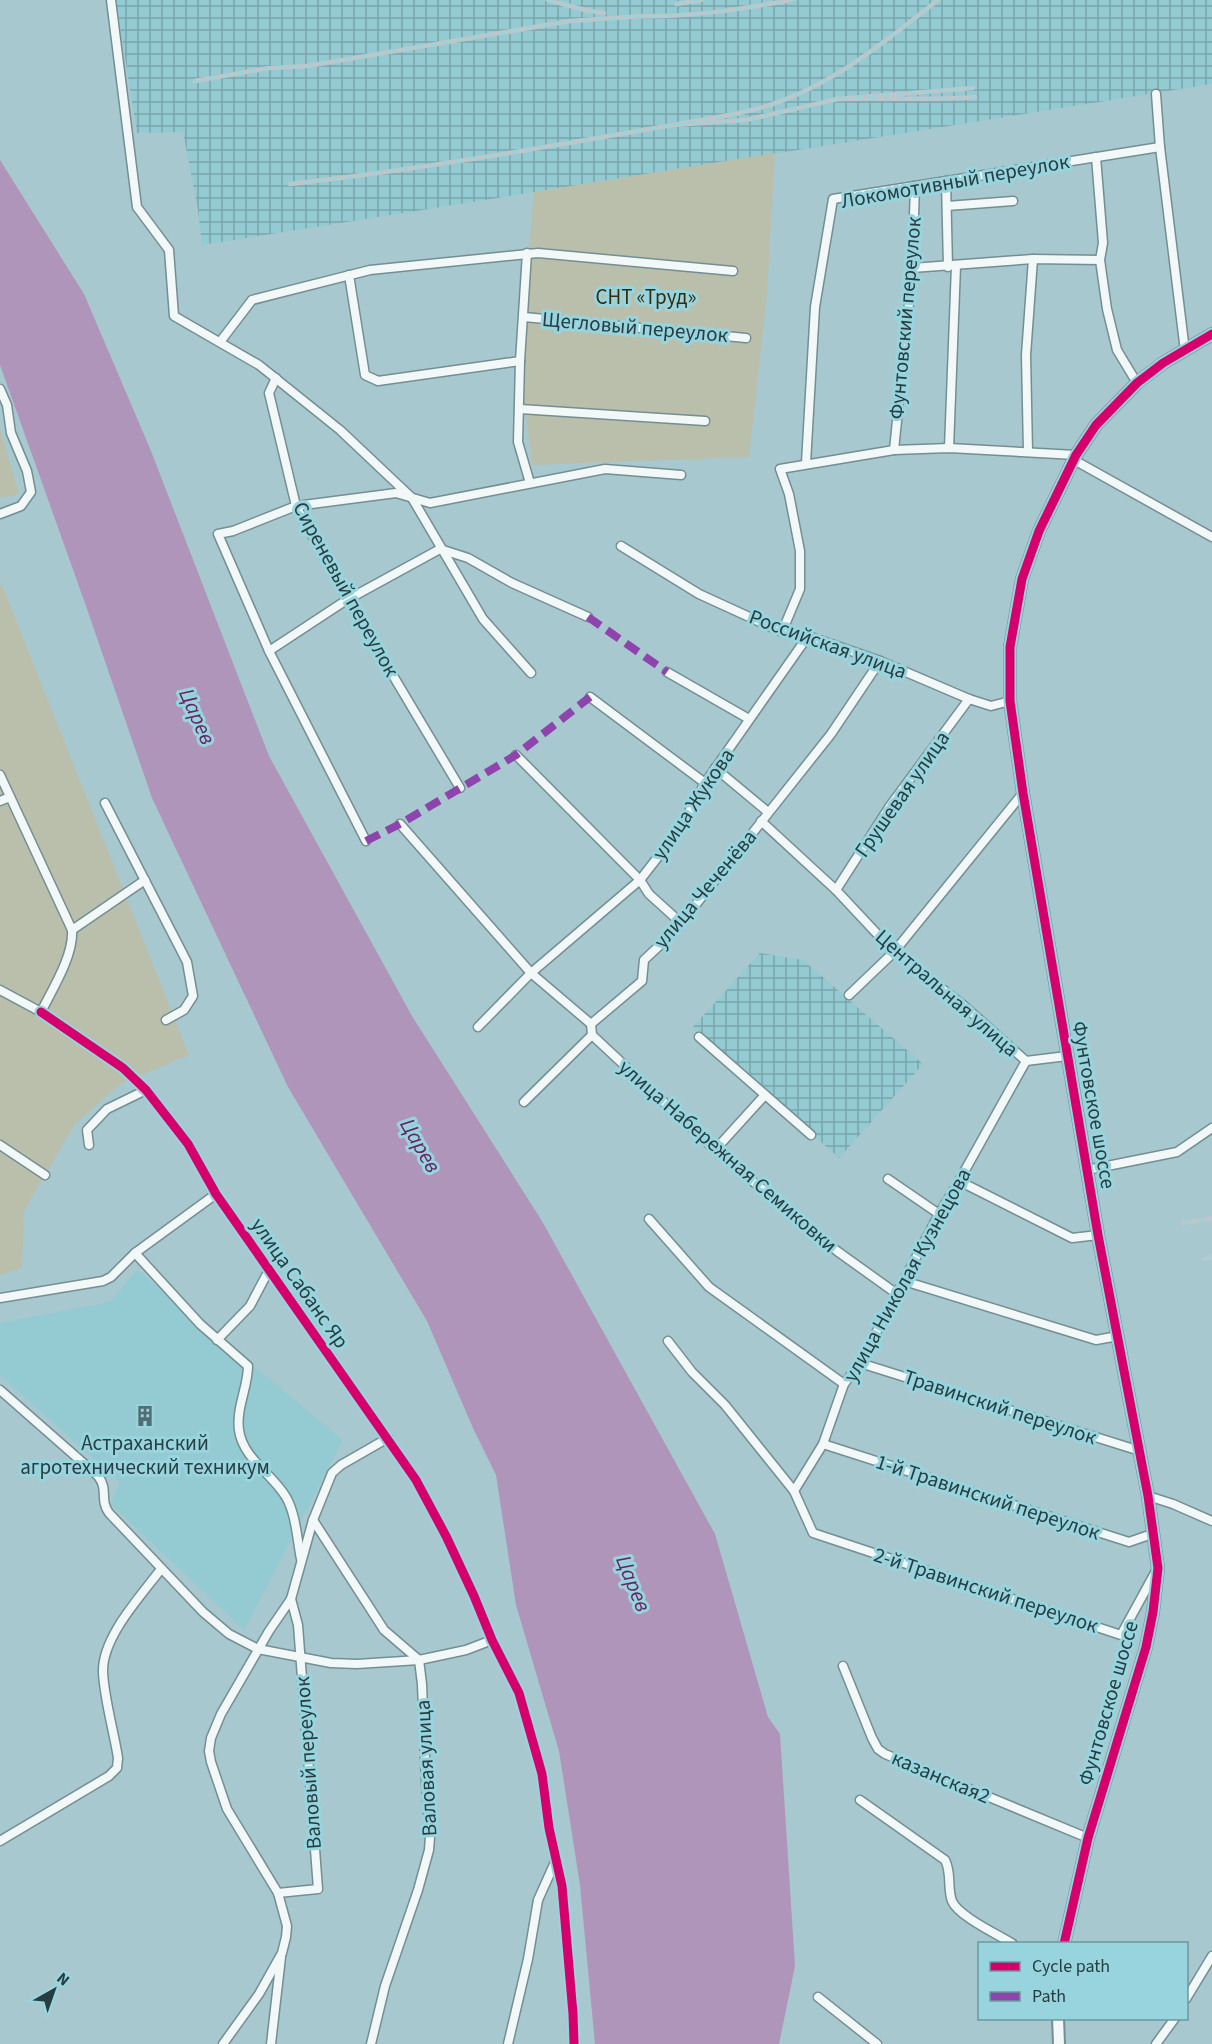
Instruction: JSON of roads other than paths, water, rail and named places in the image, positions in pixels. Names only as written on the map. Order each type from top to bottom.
[{"type":"street","points":[[111,0],[137,207],[169,250],[174,316],[259,365],[340,430],[412,498],[483,619],[531,673]]},
{"type":"street","points":[[1156,94],[1160,147],[1185,351]]},
{"type":"street","name":"Локомотивный переулок","points":[[806,463],[815,307],[832,199],[1160,147]]},
{"type":"street","points":[[1096,157],[1103,243],[1100,260],[1107,309],[1117,350],[1137,383]]},
{"type":"street","points":[[946,181],[952,267],[949,448]]},
{"type":"street","name":"Фунтовский переулок","points":[[894,450],[912,268],[915,186]]},
{"type":"street","points":[[947,206],[1013,201]]},
{"type":"street","points":[[220,342],[252,300],[370,270],[528,253],[733,271]]},
{"type":"street","points":[[528,253],[520,362],[518,442],[530,483]]},
{"type":"street","points":[[912,268],[1033,260],[1100,260]]},
{"type":"street","points":[[1028,452],[1026,355],[1033,260]]},
{"type":"street","points":[[349,275],[365,375],[378,381],[520,362]]},
{"type":"street","name":"Щегловый переулок","points":[[524,317],[746,338]]},
{"type":"street","name":"Фунтовское шоссе","points":[[1064,1942],[1088,1838],[1146,1647],[1158,1568],[1148,1496],[1098,1235],[1023,793],[1010,701],[1010,647],[1022,579],[1039,531],[1075,458],[1096,425],[1137,383],[1163,363],[1212,334]]},
{"type":"street","name":"Сиреневый переулок","points":[[276,378],[269,393],[296,506],[348,600],[460,788]]},
{"type":"street","points":[[0,390],[7,405],[11,433],[27,471],[31,492],[21,506],[0,514]]},
{"type":"street","points":[[520,409],[705,420]]},
{"type":"street","points":[[782,632],[801,589],[800,551],[789,494],[780,469],[806,463],[894,450],[949,448],[1028,452],[1075,458],[1212,537]]},
{"type":"street","points":[[366,841],[269,651],[218,534],[232,531],[296,506],[396,493],[429,503],[605,469],[681,475]]},
{"type":"street","name":"Российская улица","points":[[621,546],[699,594],[782,632],[808,636],[880,661],[991,706],[1010,701]]},
{"type":"street","points":[[269,651],[348,600],[440,549],[468,558],[512,582],[588,617]]},
{"type":"street","name":"улица Жукова","points":[[478,1027],[531,973],[640,880],[679,830],[705,783],[808,636]]},
{"type":"street","name":"улица Чеченёва","points":[[591,1024],[642,981],[644,960],[681,923],[831,734],[880,661]]},
{"type":"street","points":[[667,672],[749,720]]},
{"type":"street","points":[[590,697],[705,783]]},
{"type":"street","name":"Грушевая улица","points":[[836,890],[890,806],[969,699]]},
{"type":"street","points":[[516,755],[640,880],[649,894],[681,923]]},
{"type":"street","points":[[715,768],[768,812]]},
{"type":"street","points":[[0,775],[72,930],[73,938],[69,952],[41,1012]]},
{"type":"street","points":[[849,995],[894,952],[1023,793]]},
{"type":"street","points":[[0,801],[10,797]]},
{"type":"street","points":[[105,803],[187,962],[193,996],[183,1010],[166,1020]]},
{"type":"street","name":"Центральная улица","points":[[761,821],[836,890],[894,952],[962,1004],[1026,1061],[1067,1056]]},
{"type":"street","points":[[400,824],[531,973],[591,1024],[592,1035],[524,1102]]},
{"type":"street","points":[[72,930],[145,880]]},
{"type":"street","name":"улица Сабанс Яр","points":[[0,990],[41,1012],[123,1068],[146,1090],[188,1144],[216,1194],[416,1480],[446,1536],[492,1640],[519,1693],[542,1774],[549,1828],[562,1886],[574,2044]]},
{"type":"street","name":"улица Набережная Семиковки","points":[[592,1035],[715,1150],[837,1251],[897,1294]]},
{"type":"street","points":[[699,1037],[811,1135]]},
{"type":"street","name":"улица Николая Кузнецова","points":[[794,1491],[823,1444],[844,1384],[860,1363],[939,1214],[1026,1061]]},
{"type":"street","points":[[89,1145],[87,1131],[107,1109],[146,1090]]},
{"type":"street","points":[[715,1150],[765,1095]]},
{"type":"street","points":[[1087,1170],[1177,1152],[1212,1128]]},
{"type":"street","points":[[0,1145],[45,1175]]},
{"type":"street","points":[[888,1179],[939,1214]]},
{"type":"street","points":[[959,1181],[1072,1238],[1098,1235]]},
{"type":"street","points":[[0,1298],[103,1281],[111,1277],[135,1253],[216,1194]]},
{"type":"street","points":[[649,1219],[709,1287],[844,1384]]},
{"type":"street","points":[[135,1253],[200,1324],[248,1366],[239,1431],[252,1458],[280,1489],[290,1505],[302,1561]]},
{"type":"street","points":[[217,1340],[250,1306],[269,1270]]},
{"type":"street","points":[[904,1281],[1096,1340],[1118,1336]]},
{"type":"street","points":[[668,1341],[692,1372],[725,1405],[794,1491]]},
{"type":"street","name":"Травинский переулок","points":[[860,1363],[1140,1451]]},
{"type":"street","points":[[0,1390],[98,1476],[104,1483],[104,1506],[203,1612],[229,1634],[258,1649],[331,1663],[357,1664],[419,1660],[466,1650],[492,1640]]},
{"type":"street","points":[[272,2044],[287,1926],[278,1893],[231,1817],[215,1774],[209,1750],[211,1738],[221,1714],[258,1649],[291,1599],[313,1520],[332,1473],[341,1465],[388,1438]]},
{"type":"street","name":"1-й Травинский переулок","points":[[823,1444],[1129,1542],[1152,1534]]},
{"type":"street","name":"2-й Травинский переулок","points":[[794,1491],[813,1533],[1121,1635],[1158,1568]]},
{"type":"street","points":[[1148,1496],[1212,1521]]},
{"type":"street","points":[[313,1520],[384,1630],[419,1660]]},
{"type":"street","points":[[0,1841],[109,1776],[117,1768],[118,1758],[103,1670],[115,1633],[161,1569]]},
{"type":"street","name":"Валовый переулок","points":[[278,1893],[318,1889],[301,1657],[298,1625],[291,1599]]},
{"type":"street","name":"Валовая улица","points":[[371,2044],[385,1986],[415,1900],[429,1850],[419,1660]]},
{"type":"street","name":"казанская2","points":[[843,1666],[872,1738],[878,1749],[885,1754],[1088,1838]]},
{"type":"street","points":[[860,1800],[945,1860],[950,1873],[951,1897],[954,1905],[1010,1942]]},
{"type":"street","points":[[508,2044],[528,1959],[538,1900],[556,1860]]},
{"type":"street","points":[[223,2044],[259,1994],[282,1953]]},
{"type":"street","points":[[1188,1996],[1212,1956]]},
{"type":"street","points":[[818,1997],[878,2044]]},
{"type":"street","points":[[1058,2020],[1059,2044]]},
{"type":"street","points":[[1156,2044],[1174,2020]]},
{"type":"water","name":"Царев","points":[[0,160],[84,294],[151,451],[269,756],[412,1016],[542,1221],[715,1534],[768,1717],[780,1734],[795,1966],[779,2044],[595,2044],[580,1885],[559,1751],[516,1605],[496,1475],[427,1321],[288,1087],[152,798],[0,365]]},
{"type":"railway","points":[[548,0],[604,13]]},
{"type":"railway","points":[[676,4],[701,0]]},
{"type":"railway","points":[[636,16],[695,14],[792,0]]},
{"type":"railway","points":[[838,99],[746,120],[673,125],[752,110],[787,99],[811,88],[855,62],[938,0]]},
{"type":"railway","points":[[195,81],[269,68],[308,66],[570,21],[644,16]]},
{"type":"railway","points":[[973,88],[838,99],[975,97]]},
{"type":"railway","points":[[290,184],[434,165],[673,125]]},
{"type":"railway","points":[[1183,1223],[1212,1218]]},
{"type":"railway","points":[[1205,1259],[1212,1257]]},
{"type":"place","name":"Астраханский агротехнический техникум","points":[[145,1416]]},
{"type":"park label","name":"СНТ «Труд»","points":[[646,297]]}]
